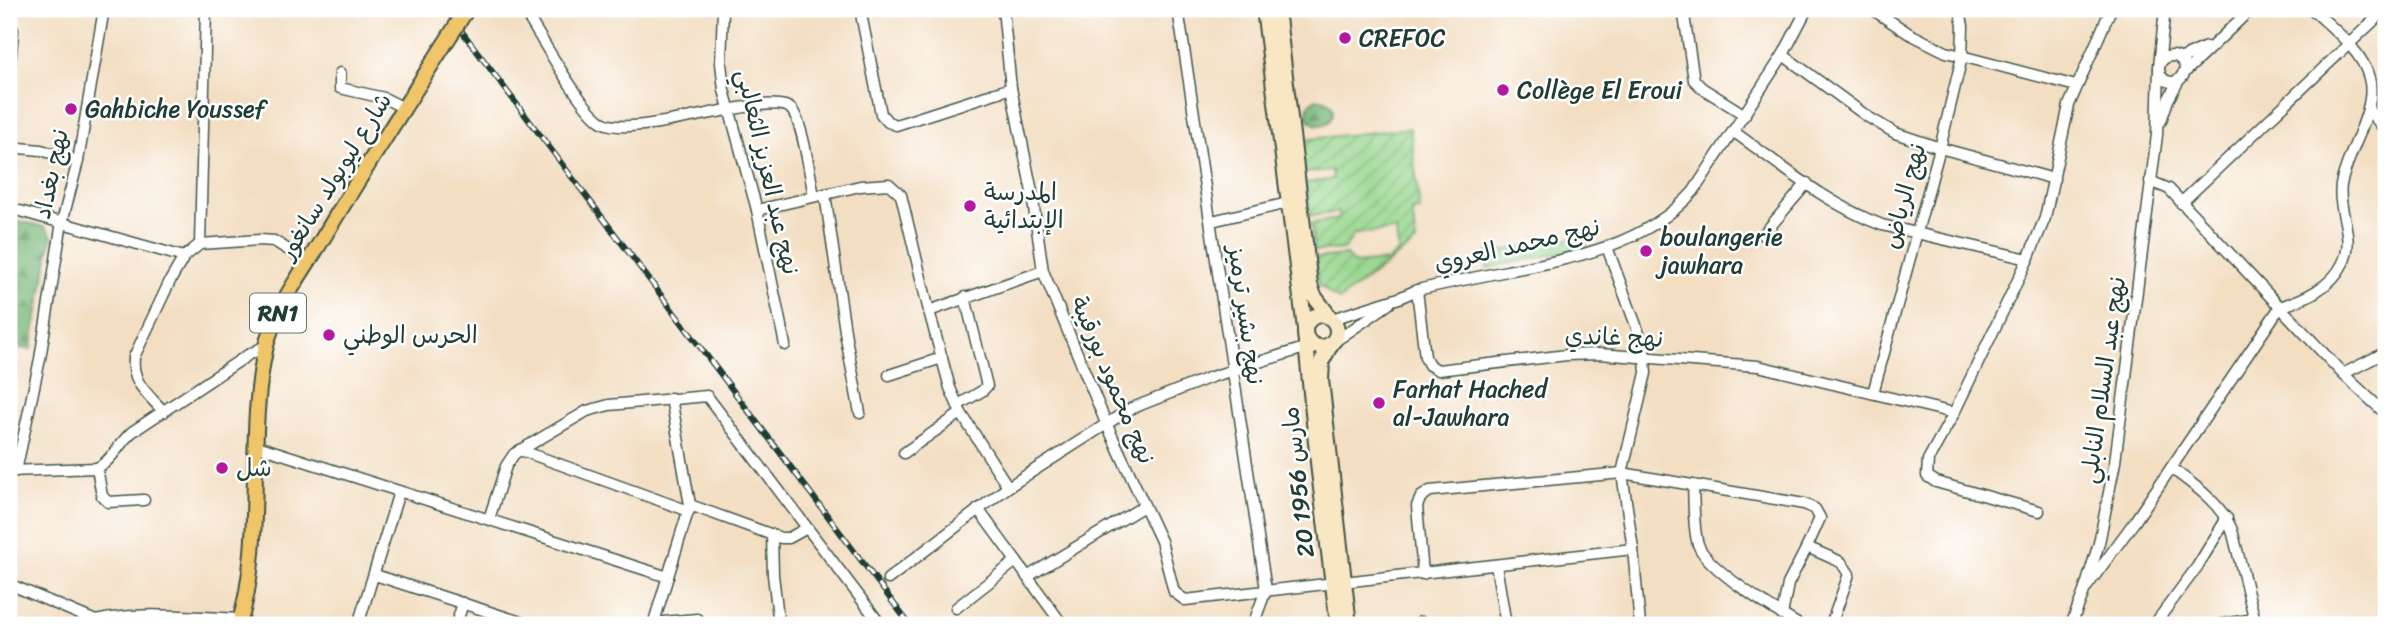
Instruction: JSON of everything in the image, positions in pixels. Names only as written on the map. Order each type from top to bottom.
[{"type":"main road","name":"شارع ليوبولد سانغور","points":[[239,622],[250,559],[257,391],[267,345],[282,305],[467,9]]},
{"type":"main road","name":"20 مارس 1956","points":[[1264,9],[1308,338],[1319,472],[1338,583],[1349,625]]},
{"type":"main road","points":[[1277,9],[1310,285],[1314,296],[1331,317],[1338,327],[1332,343],[1322,347],[1308,338],[1309,320],[1313,316],[1331,317]]},
{"type":"main road","name":"20 مارس 1956","points":[[1332,343],[1322,361],[1321,380],[1338,583],[1338,625]]},
{"type":"street","name":"نهج بغداد","points":[[12,471],[40,359],[62,222],[78,161],[104,9]]},
{"type":"street","points":[[200,244],[206,9]]},
{"type":"street","points":[[523,9],[589,111],[605,124],[627,127],[729,110],[777,104],[786,106],[792,110],[800,130],[814,196]]},
{"type":"street","name":"نهج عبد العزيز الثعالبي","points":[[723,9],[721,75],[757,209],[785,345]]},
{"type":"street","points":[[860,9],[881,114],[895,125],[1011,88]]},
{"type":"street","name":"نهج محمود بورقيبة","points":[[1003,9],[1011,88],[1031,187],[1043,271],[1106,423],[1161,541],[1174,592],[1178,597],[1185,600],[1633,549]]},
{"type":"street","name":"نهج بشير ترميز","points":[[1178,9],[1266,590],[1253,625]]},
{"type":"street","points":[[1683,9],[1694,80],[1745,115]]},
{"type":"street","points":[[1872,9],[1908,33],[1962,57],[2076,86]]},
{"type":"street","name":"نهج الرياض","points":[[1873,393],[1962,57],[1961,9]]},
{"type":"street","points":[[2039,511],[1941,484],[1929,478],[1926,471],[1928,460],[1954,413],[2045,218],[2069,105],[2111,9]]},
{"type":"street","name":"نهج عبد السلام النابلي","points":[[2074,625],[2099,543],[2115,462],[2157,135],[2159,68],[2165,9]]},
{"type":"street","points":[[2216,42],[2179,58],[2168,57],[2159,68],[2162,77],[2169,81],[2181,77],[2251,9]]},
{"type":"street","points":[[2085,589],[2280,307],[2320,289],[2343,264],[2348,245],[2341,187],[2372,90],[2365,66],[2349,45],[2312,9]]},
{"type":"street","points":[[2182,202],[2386,9]]},
{"type":"street","name":"نهج محمد العروي","points":[[1331,317],[1399,298],[1417,290],[1570,258],[1607,247],[1652,227],[1681,206],[1693,192],[1783,55],[1802,11]]},
{"type":"street","points":[[2163,26],[2166,42],[2184,65],[2181,77]]},
{"type":"street","points":[[9,78],[13,30]]},
{"type":"street","points":[[1783,55],[1887,129],[1906,138],[2054,178]]},
{"type":"street","points":[[340,73],[340,88],[384,98],[404,108]]},
{"type":"street","name":"نهج عبد السلام النابلي","points":[[2157,135],[2168,100],[2181,77]]},
{"type":"street","points":[[2368,109],[2386,131]]},
{"type":"street","points":[[1734,132],[1862,218],[2028,259]]},
{"type":"street","points":[[9,147],[41,150],[78,161]]},
{"type":"street","points":[[2150,181],[2169,189],[2343,374],[2386,414]]},
{"type":"street","points":[[1763,235],[1807,183]]},
{"type":"street","points":[[757,209],[877,184],[889,184],[897,189],[901,195],[950,388],[1008,487]]},
{"type":"street","points":[[825,194],[860,413]]},
{"type":"street","points":[[1212,221],[1288,203]]},
{"type":"street","points":[[9,208],[184,257]]},
{"type":"street","points":[[164,412],[132,371],[134,357],[184,257],[200,244],[274,241],[308,262]]},
{"type":"street","points":[[1607,247],[1647,358],[1646,373],[1622,473],[1640,625]]},
{"type":"street","points":[[929,311],[1043,271]]},
{"type":"street","name":"نهج غاندي","points":[[1417,290],[1424,357],[1429,365],[1438,370],[1567,355],[1599,354],[1758,366],[1954,413]]},
{"type":"street","points":[[904,453],[987,386],[965,297]]},
{"type":"street","points":[[1332,343],[1399,298]]},
{"type":"street","points":[[888,579],[1008,487],[1130,409],[1308,338]]},
{"type":"street","points":[[12,471],[97,468],[108,460],[120,442],[248,355],[267,345]]},
{"type":"street","points":[[2343,374],[2386,352]]},
{"type":"street","points":[[889,375],[942,358]]},
{"type":"street","points":[[489,519],[506,466],[520,450],[597,408],[701,395],[712,399],[877,625]]},
{"type":"street","points":[[671,398],[690,508],[653,624],[697,619]]},
{"type":"street","points":[[254,445],[346,472],[399,492],[668,577]]},
{"type":"street","points":[[520,450],[772,534],[789,538],[807,528]]},
{"type":"street","points":[[97,468],[102,496],[108,502],[144,500]]},
{"type":"street","points":[[2171,468],[2213,500],[2227,518],[2232,530],[2256,622],[2217,625]]},
{"type":"street","points":[[1423,574],[1417,506],[1421,497],[1430,491],[1622,473],[1804,504],[1815,509],[1820,518],[1788,584],[1782,615]]},
{"type":"street","points":[[1693,485],[1698,545],[1708,559],[1799,625]]},
{"type":"street","points":[[358,625],[399,492]]},
{"type":"street","points":[[1027,576],[1144,506]]},
{"type":"street","points":[[978,509],[1059,620],[1066,625]]},
{"type":"street","points":[[2154,625],[2227,518]]},
{"type":"street","points":[[772,534],[773,575],[779,625]]},
{"type":"street","points":[[1808,547],[1841,562],[1849,574],[1831,625]]},
{"type":"street","points":[[956,608],[1016,561]]},
{"type":"street","points":[[1496,565],[1506,625]]},
{"type":"street","points":[[375,575],[463,603],[501,620],[530,625]]},
{"type":"street","points":[[9,584],[100,623]]},
{"type":"street","points":[[456,625],[463,603]]},
{"type":"street","points":[[79,625],[135,614],[239,622]]},
{"type":"green space","points":[[1320,99],[1329,103],[1333,112],[1329,121],[1320,125],[1311,121],[1307,112],[1311,103]]},
{"type":"green space","points":[[1410,128],[1420,210],[1412,211],[1416,242],[1339,300],[1318,284],[1315,258],[1346,255],[1354,264],[1387,261],[1398,252],[1396,230],[1354,234],[1344,249],[1314,251],[1311,223],[1339,219],[1338,212],[1310,216],[1306,183],[1333,179],[1332,170],[1305,173],[1302,140]]},
{"type":"green space","points":[[9,219],[45,227],[52,236],[31,349],[9,347]]},
{"type":"green space","points":[[1580,237],[1587,247],[1487,268],[1484,254]]},
{"type":"railway","points":[[445,9],[910,625]]},
{"type":"place","name":"CREFOC","points":[[1345,38]]},
{"type":"place","name":"Collège El Eroui","points":[[1503,90]]},
{"type":"place","name":"Gahbiche Youssef","points":[[71,109]]},
{"type":"place","name":"المدرسة الإبتدائية","points":[[970,206]]},
{"type":"place","name":"boulangerie jawhara","points":[[1646,251]]},
{"type":"place","name":"الحرس الوطني","points":[[329,335]]},
{"type":"place","name":"Farhat Hached al-Jawhara","points":[[1379,403]]},
{"type":"place","name":"شل","points":[[222,468]]}]
